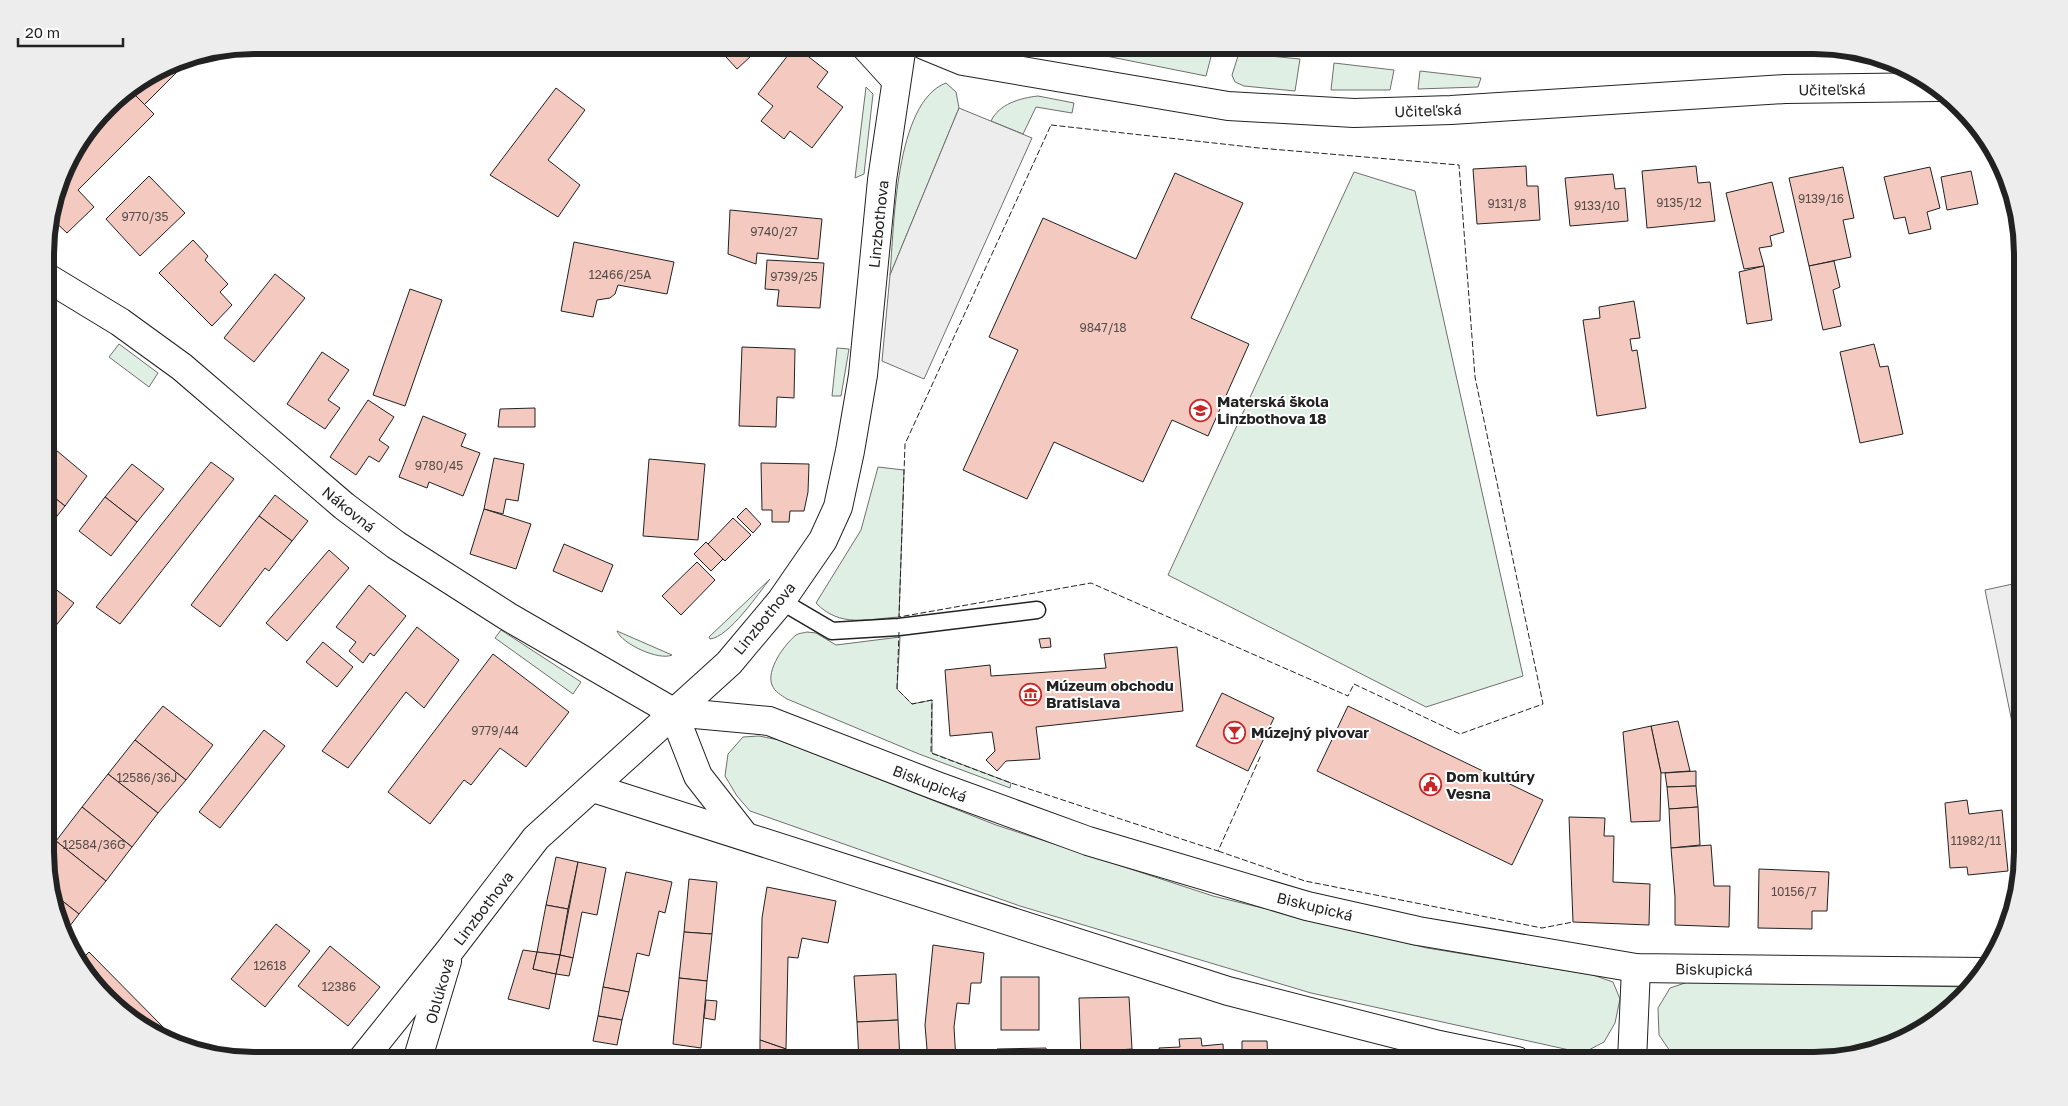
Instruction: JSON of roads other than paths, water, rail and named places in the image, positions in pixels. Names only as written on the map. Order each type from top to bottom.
[{"type":"street","points":[[872,54],[895,79]]},
{"type":"street","name":"Linzbothova","points":[[368,1052],[536,838],[729,663],[780,601],[823,540],[838,507],[863,375],[882,180],[895,79],[900,54]]},
{"type":"street","name":"Učiteľská","points":[[945,54],[962,61],[1228,106],[1354,113],[1451,110],[1785,89],[1925,87]]},
{"type":"street","name":"Nákovná","points":[[54,282],[120,322],[182,367],[344,506],[396,545],[507,616],[673,712]]},
{"type":"street","points":[[673,712],[698,776],[744,835]]},
{"type":"street","name":"Biskupická","points":[[673,712],[770,721],[938,786],[1088,841],[1307,906],[1418,931],[1636,968],[1975,972]]},
{"type":"street","points":[[593,788],[1228,991],[1475,1052]]},
{"type":"street","name":"Oblúková","points":[[421,1052],[450,950]]},
{"type":"street","points":[[1632,1052],[1636,968]]},
{"type":"lane","points":[[780,601],[832,630],[899,627],[1037,610]]},
{"type":"place","name":"Materská škola Linzbothova 18","points":[[1201,410]]},
{"type":"place","name":"Múzeum obchodu Bratislava","points":[[1030,694]]},
{"type":"place","name":"Múzejný pivovar","points":[[1235,732]]},
{"type":"place","name":"Dom kultúry Vesna","points":[[1430,785]]}]
